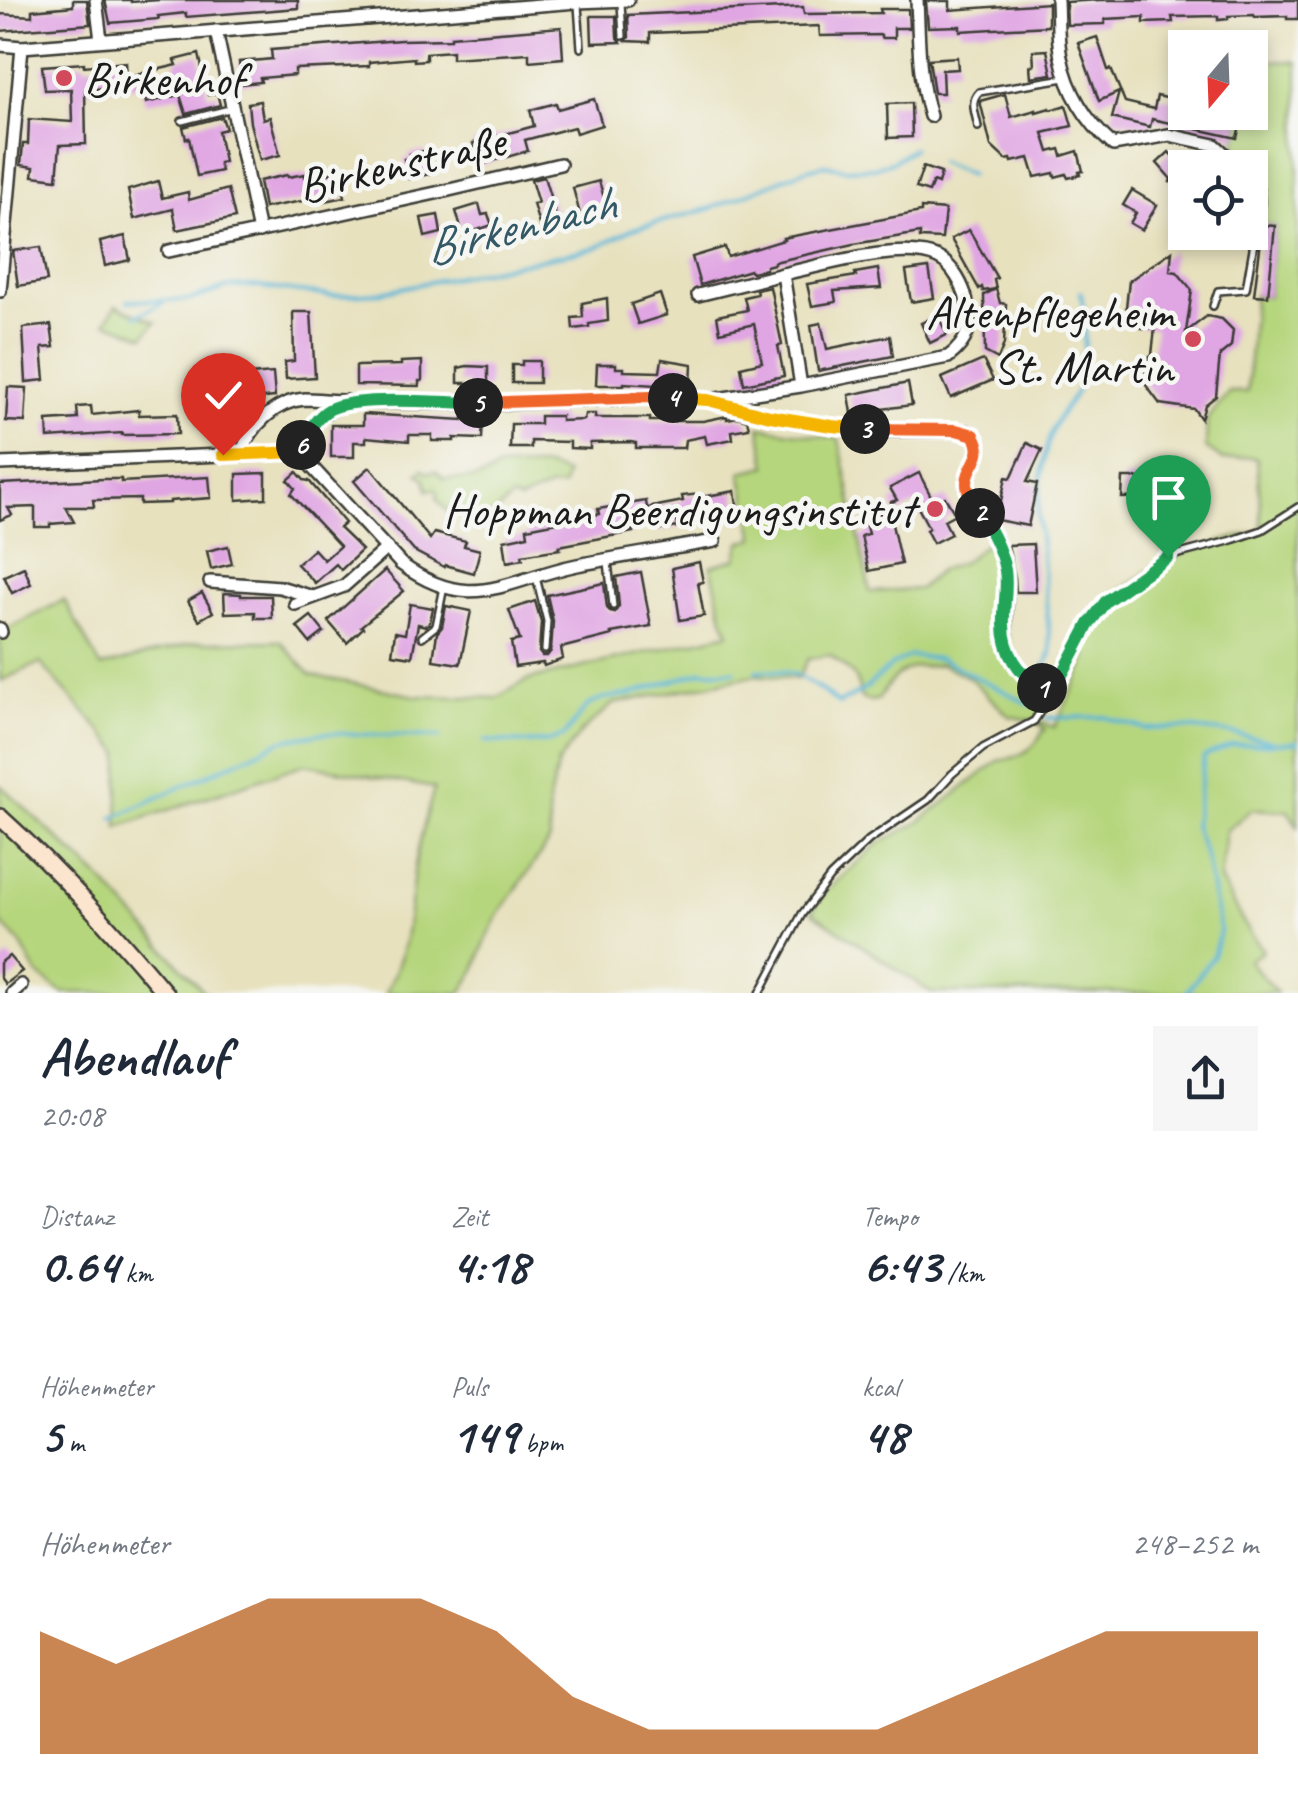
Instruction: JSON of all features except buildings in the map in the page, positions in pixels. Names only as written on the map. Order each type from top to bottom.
[{"type":"main road","points":[[0,817],[101,916],[165,993]]},
{"type":"street","points":[[96,0],[101,40]]},
{"type":"street","points":[[0,45],[22,47],[624,0]]},
{"type":"street","points":[[917,0],[920,69],[930,116]]},
{"type":"street","points":[[1057,0],[1060,56],[1073,93],[1092,126],[1113,145],[1170,135],[1215,145],[1220,150]]},
{"type":"street","name":"Birkenstraße","points":[[216,31],[259,232]]},
{"type":"street","points":[[0,291],[22,47]]},
{"type":"street","name":"Birkenstraße","points":[[169,250],[560,164]]},
{"type":"street","points":[[698,295],[882,253],[911,252],[938,258],[950,268],[968,304],[967,338],[948,357],[708,400]]},
{"type":"street","points":[[783,274],[801,386]]},
{"type":"street","points":[[241,454],[244,443],[271,411],[302,399],[499,404],[650,397],[708,400],[832,426],[888,431],[956,430],[974,435],[979,449],[966,486],[1000,552],[1006,574],[1006,645],[1023,674],[1052,694]]},
{"type":"street","points":[[298,452],[312,424],[328,410],[350,402]]},
{"type":"street","points":[[0,464],[298,452],[401,564],[422,579],[467,591],[495,590],[566,568],[714,541]]},
{"type":"street","points":[[295,604],[344,586],[387,548]]},
{"type":"street","points":[[210,582],[280,586],[313,597]]},
{"type":"lane","points":[[623,36],[624,0]]},
{"type":"lane","points":[[577,2],[581,48]]},
{"type":"lane","points":[[978,127],[973,104],[979,92],[1068,77]]},
{"type":"lane","points":[[182,121],[232,109]]},
{"type":"lane","points":[[1213,306],[1218,291],[1246,289],[1253,250]]},
{"type":"lane","points":[[760,993],[802,914],[830,876],[879,832],[928,800],[983,748],[1034,721],[1106,601],[1168,557],[1262,530],[1298,506]]},
{"type":"lane","points":[[608,559],[613,606]]},
{"type":"lane","points":[[536,577],[547,621],[546,650]]},
{"type":"lane","points":[[422,638],[436,626],[444,587]]},
{"type":"green space","points":[[1268,61],[1298,62],[1298,827],[1288,811],[1252,809],[1226,831],[1220,880],[1263,951],[1249,961],[1277,993],[932,993],[812,912],[822,895],[879,843],[918,823],[998,761],[1025,752],[1045,730],[1034,721],[1009,716],[970,678],[941,664],[904,671],[879,699],[871,701],[862,699],[853,676],[830,655],[808,659],[798,679],[755,675],[613,704],[581,732],[558,763],[548,804],[550,840],[499,914],[475,971],[461,993],[385,993],[403,949],[420,840],[434,788],[305,764],[118,827],[120,752],[40,663],[0,681],[0,629],[2,632],[64,600],[101,667],[197,642],[280,641],[311,675],[416,696],[496,698],[528,680],[729,633],[711,566],[736,559],[741,542],[755,538],[741,472],[767,466],[760,427],[839,439],[870,592],[919,589],[940,570],[963,562],[994,537],[1000,552],[1004,624],[1016,665],[1052,694],[1035,721],[1055,727],[1088,656],[1076,649],[1107,601],[1168,557],[1262,530],[1257,459],[1223,460],[1206,448],[1207,419],[1229,392],[1247,392],[1254,295],[1268,296],[1275,226],[1268,225],[1268,150],[1234,150],[1239,130],[1268,130]]},
{"type":"green space","points":[[116,305],[156,322],[144,336],[106,322]]},
{"type":"green space","points":[[546,467],[566,474],[563,487],[548,488],[519,501],[512,498],[490,518],[447,511],[437,499],[438,491],[428,490],[418,473],[423,469],[428,473],[436,471],[444,479],[473,479],[498,468]]},
{"type":"green space","points":[[0,785],[98,876],[205,993],[63,993],[37,974],[19,941],[0,922]]},
{"type":"waterway","name":"Birkenbach","points":[[128,301],[189,300],[229,287],[252,286],[332,296],[376,293],[595,248],[633,229],[712,208],[807,169],[825,165],[874,168],[913,148]]},
{"type":"waterway","name":"Birkenbach","points":[[939,162],[970,175]]},
{"type":"waterway","name":"Birkenbach","points":[[1040,678],[1051,653],[1038,514],[1040,491],[1052,430],[1081,379],[1085,335],[1081,292]]},
{"type":"waterway","points":[[136,316],[163,303]]},
{"type":"waterway","points":[[756,671],[792,674],[839,704],[910,656],[941,659],[1031,705]]},
{"type":"waterway","points":[[485,741],[551,741],[565,735],[587,706],[604,698],[628,695],[703,671],[735,671]]},
{"type":"waterway","points":[[1046,718],[1104,717],[1146,729],[1186,728],[1279,743],[1298,742]]},
{"type":"waterway","points":[[113,818],[283,740],[323,733],[440,737]]},
{"type":"waterway","points":[[1186,993],[1213,956],[1220,931],[1206,858],[1194,826],[1204,757],[1232,745],[1279,743]]},
{"type":"place","name":"Birkenhof","points":[[64,78]]},
{"type":"place","name":"Altenpflegeheim St. Martin","points":[[1193,339]]},
{"type":"place","name":"Hoppman Beerdigungsinstitut","points":[[935,509]]},
{"type":"route","points":[[223,455],[298,452],[312,424],[328,410],[350,402],[499,404],[650,397],[708,400],[832,426],[966,431],[974,435],[979,449],[966,486],[994,537],[1006,574],[1006,645],[1023,674],[1052,694],[1089,624],[1106,601],[1168,557]]}]
